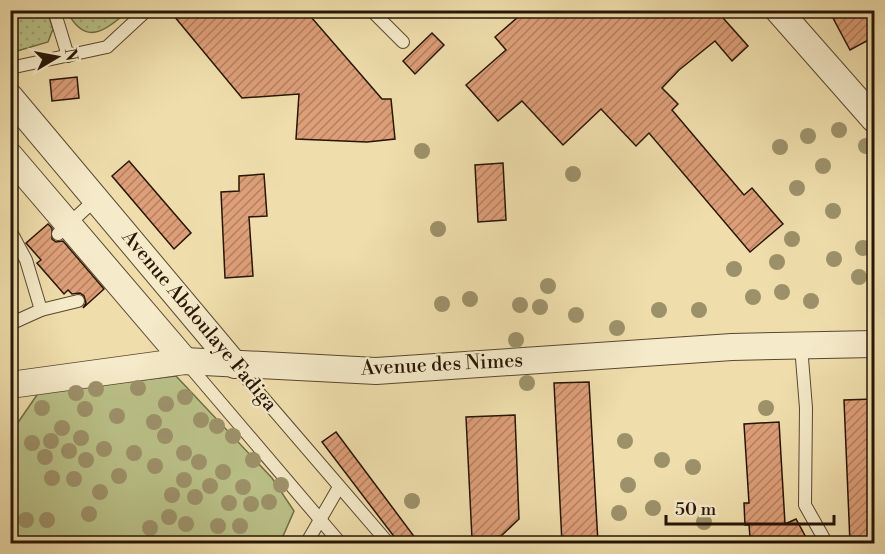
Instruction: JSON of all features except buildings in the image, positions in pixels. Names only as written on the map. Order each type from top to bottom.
[{"type":"street","points":[[778,10],[874,118]]},
{"type":"street","name":"Avenue Abdoulaye Fadiga","points":[[10,97],[235,364]]},
{"type":"street","name":"Avenue Abdoulaye Fadiga","points":[[10,156],[63,229],[106,278],[143,312],[185,361]]},
{"type":"street","points":[[143,312],[169,287]]},
{"type":"street","name":"Avenue des Nimes","points":[[13,390],[185,361],[376,371],[732,347],[874,344]]},
{"type":"lane","points":[[54,10],[68,56]]},
{"type":"lane","points":[[10,69],[107,47],[147,10]]},
{"type":"lane","points":[[371,10],[403,42]]},
{"type":"lane","points":[[63,229],[97,198]]},
{"type":"lane","points":[[10,230],[31,256],[41,310]]},
{"type":"lane","points":[[10,324],[41,310],[78,301]]},
{"type":"lane","points":[[801,346],[806,408],[805,506],[827,543]]},
{"type":"lane","name":"Avenue Abdoulaye Fadiga","points":[[185,361],[341,543]]},
{"type":"lane","name":"Avenue Abdoulaye Fadiga","points":[[235,364],[389,543]]},
{"type":"lane","points":[[306,543],[339,486]]},
{"type":"green space","points":[[10,11],[47,11],[53,29],[48,42],[17,51]]},
{"type":"green space","points":[[67,11],[128,11],[103,29],[88,32],[74,22]]},
{"type":"green space","points":[[176,376],[272,478],[294,511],[280,543],[16,543],[11,540],[10,434],[39,392]]}]
